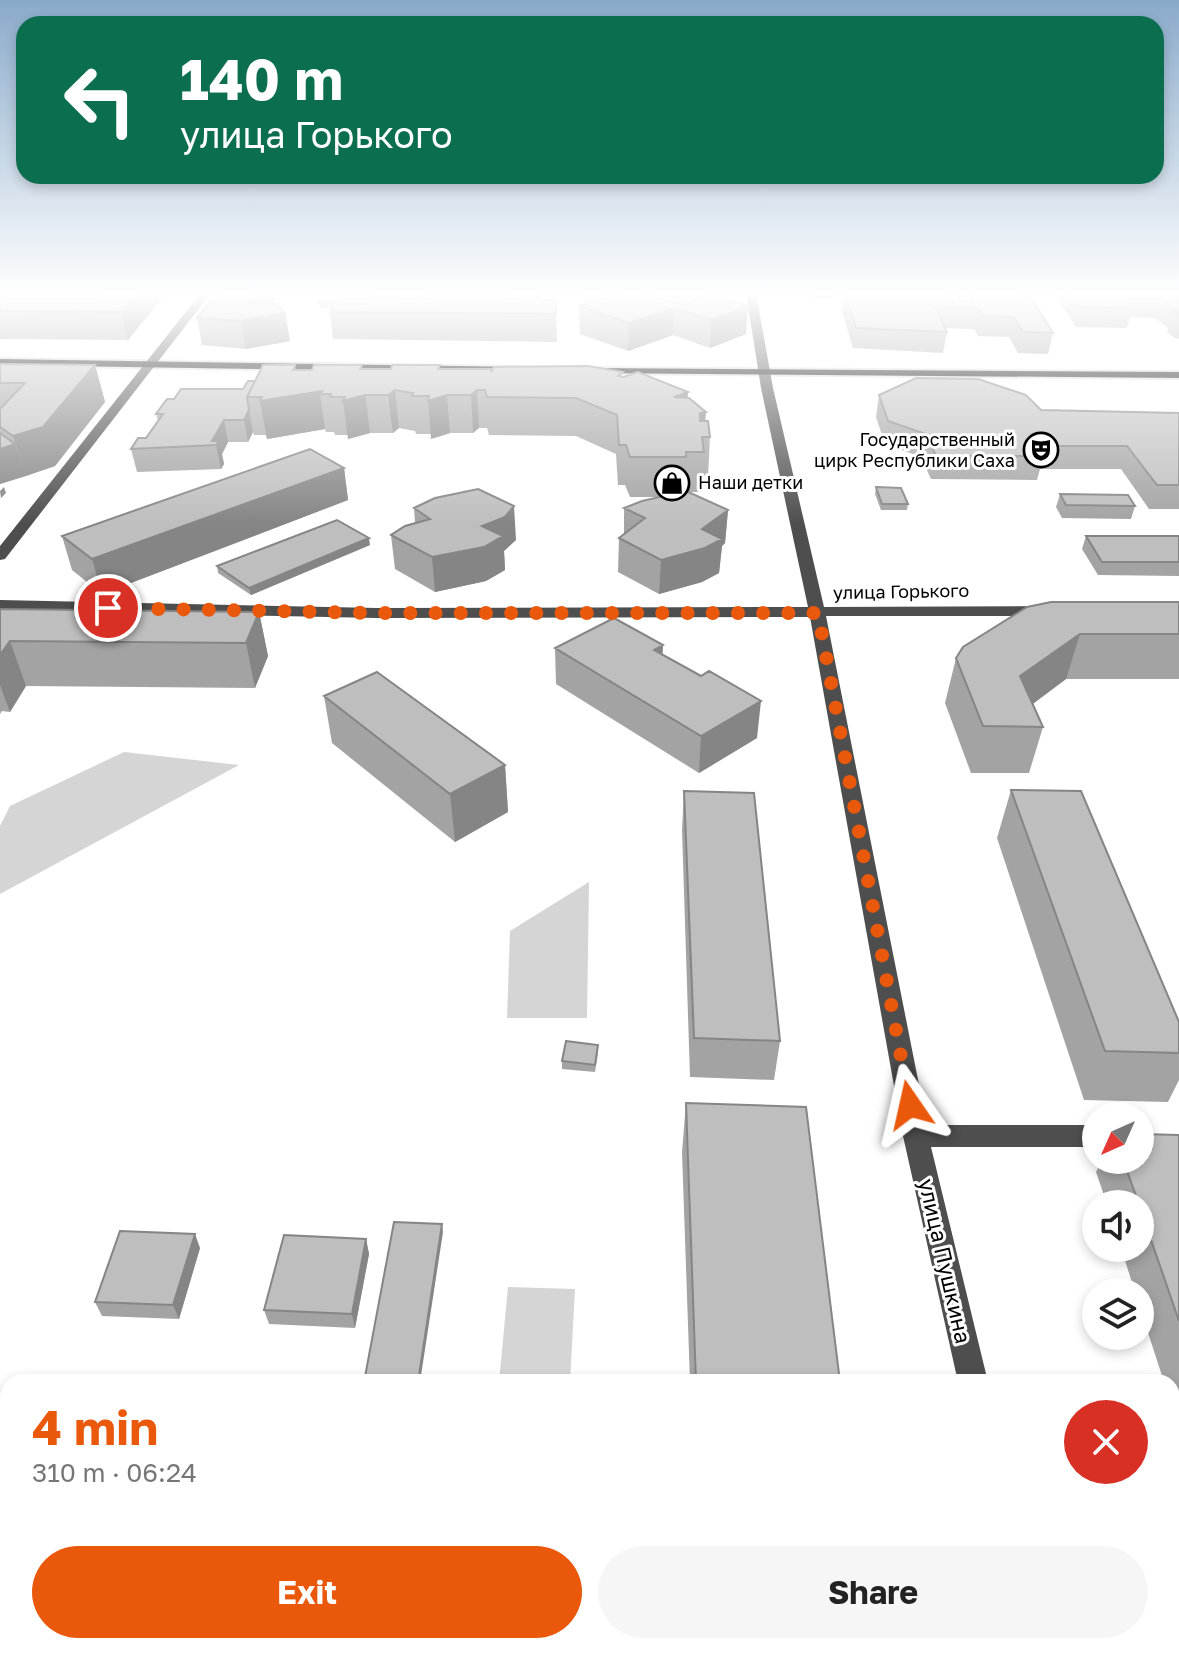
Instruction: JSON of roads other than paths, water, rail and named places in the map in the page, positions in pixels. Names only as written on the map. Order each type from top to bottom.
[{"type":"main road","points":[[586,371],[1179,375]]},
{"type":"street","points":[[0,556],[144,370]]},
{"type":"street","name":"улица Пушкина","points":[[764,373],[818,613],[916,1136],[971,1374]]},
{"type":"street","name":"улица Горького","points":[[0,605],[377,613],[1072,610]]},
{"type":"street","points":[[916,1136],[1082,1136]]},
{"type":"place","name":"Государственный цирк Республики Саха","points":[[1041,450]]},
{"type":"place","name":"Наши детки","points":[[672,483]]}]
